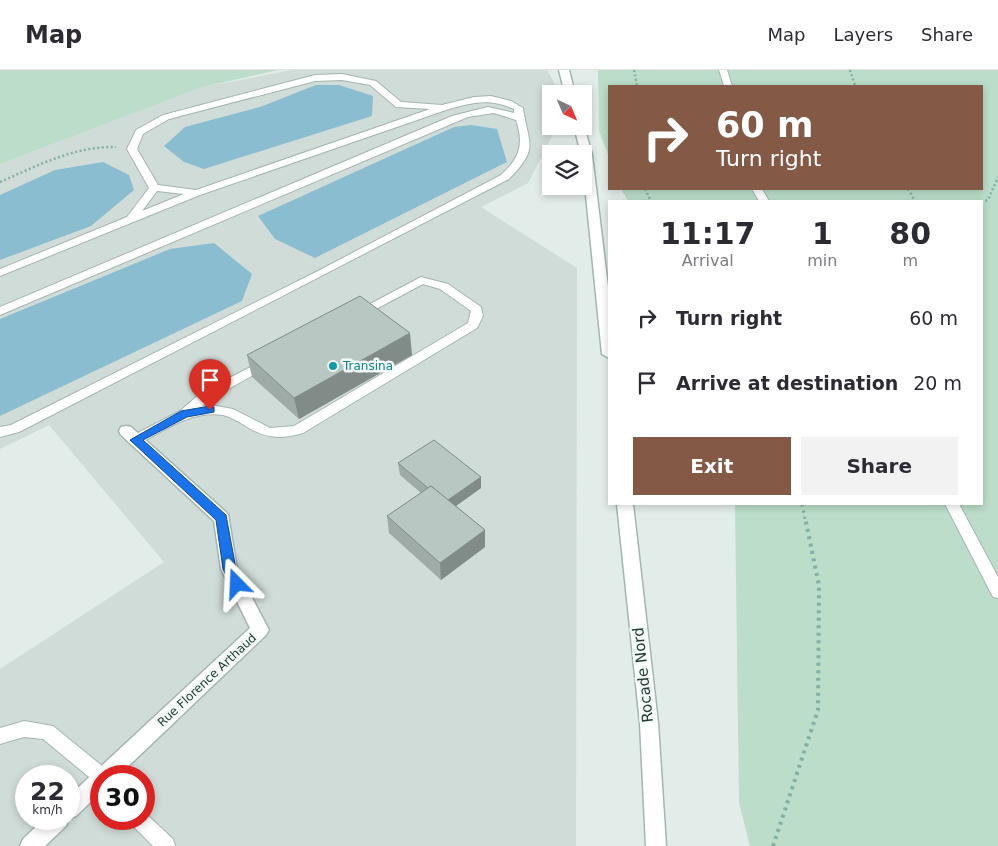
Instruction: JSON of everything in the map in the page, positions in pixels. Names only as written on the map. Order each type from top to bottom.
[{"type":"main road","points":[[564,70],[568,85]]},
{"type":"main road","points":[[581,135],[587,155],[608,345]]},
{"type":"main road","name":"Rue Florence Arthaud","points":[[119,765],[260,630],[229,569],[222,518],[131,435]]},
{"type":"main road","name":"Rocade Nord","points":[[625,505],[649,723],[656,846]]},
{"type":"main road","name":"Rue Florence Arthaud","points":[[80,800],[90,791]]},
{"type":"main road","points":[[30,846],[47,830]]},
{"type":"lane","points":[[723,70],[728,85]]},
{"type":"lane","points":[[154,188],[132,149],[139,132],[166,118],[314,78],[342,77],[373,82],[399,105],[446,107]]},
{"type":"lane","points":[[0,272],[196,193],[446,107],[476,99],[492,98],[503,100],[518,108],[527,136],[522,162],[505,177],[320,274],[14,429],[0,432]]},
{"type":"lane","points":[[0,311],[455,118],[487,109],[505,112],[520,118]]},
{"type":"lane","points":[[154,188],[196,193]]},
{"type":"lane","points":[[131,219],[154,188]]},
{"type":"lane","points":[[131,435],[185,414],[210,410],[234,413],[264,433],[284,434],[298,430],[473,326],[478,316],[477,310],[446,287],[421,280],[344,322]]},
{"type":"lane","points":[[185,414],[207,395],[275,358]]},
{"type":"lane","points":[[953,505],[998,592]]},
{"type":"lane","points":[[0,736],[24,729],[47,732],[90,773]]},
{"type":"lane","points":[[150,830],[166,846]]},
{"type":"path","points":[[634,70],[637,85]]},
{"type":"path","points":[[850,70],[855,85]]},
{"type":"path","points":[[0,182],[74,152],[108,146],[132,149]]},
{"type":"path","points":[[983,201],[988,200],[995,180],[998,177]]},
{"type":"path","points":[[773,846],[818,710],[819,586],[802,505]]},
{"type":"shaded area","points":[[292,70],[547,70],[555,85],[542,85],[542,135],[552,135],[547,145],[542,145],[542,155],[528,183],[481,207],[577,268],[576,846],[0,846],[0,669],[164,562],[49,425],[0,449],[0,164],[203,87]]},
{"type":"green space","points":[[0,70],[278,70],[203,87],[0,164]]},
{"type":"green space","points":[[598,70],[998,70],[998,846],[750,846],[739,802],[735,505],[983,505],[983,200],[627,200],[622,190],[983,190],[983,85],[608,85],[608,154],[599,131]]},
{"type":"water","points":[[316,85],[339,85],[373,96],[372,116],[204,169],[184,162],[164,146],[185,127],[260,107]]},
{"type":"water","points":[[471,125],[497,129],[507,162],[315,258],[275,239],[258,216],[454,127]]},
{"type":"water","points":[[103,162],[129,175],[134,190],[91,226],[0,260],[0,195],[55,170]]},
{"type":"water","points":[[214,243],[252,274],[242,301],[0,416],[0,319],[170,249]]},
{"type":"building","points":[[360,296],[410,333],[294,398],[247,355]]},
{"type":"building","points":[[434,440],[481,477],[448,500],[431,486],[428,488],[398,463]]},
{"type":"building","points":[[431,486],[485,530],[440,563],[387,516]]},
{"type":"place","name":"Transina","points":[[333,366]]},
{"type":"route","points":[[210,410],[185,414],[135,440],[222,518],[229,569],[237,584]]}]
